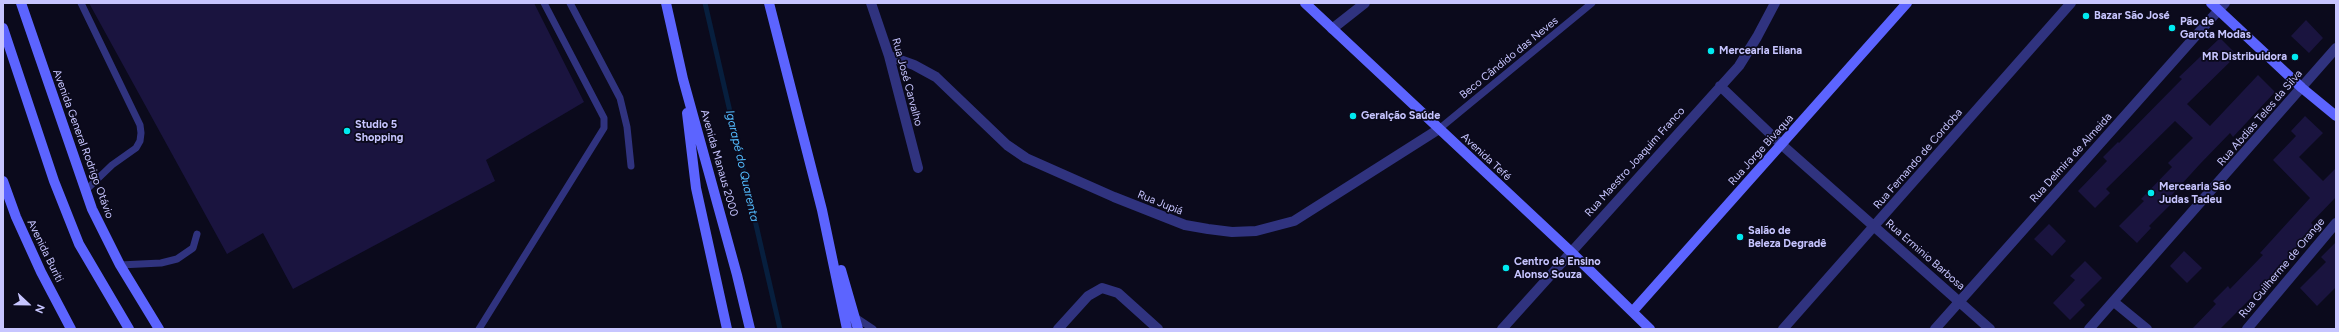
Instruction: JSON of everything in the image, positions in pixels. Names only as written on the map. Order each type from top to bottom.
[{"type":"main road","name":"Avenida General Rodrigo Otávio","points":[[21,3],[92,209],[120,266],[159,329]]},
{"type":"main road","name":"Avenida Manaus 2000","points":[[666,3],[683,79],[737,275],[750,329]]},
{"type":"main road","points":[[769,3],[822,210],[847,329]]},
{"type":"main road","name":"Avenida Tefé","points":[[1305,3],[1332,30],[1571,252],[1650,329]]},
{"type":"main road","name":"Rua Jorge Bivaqua","points":[[1633,311],[1907,3]]},
{"type":"main road","points":[[2218,5],[2302,88],[2336,116]]},
{"type":"main road","points":[[3,28],[54,180],[79,244],[130,329]]},
{"type":"main road","points":[[683,79],[696,188],[727,329]]},
{"type":"main road","name":"Avenida Buriti","points":[[3,181],[16,217],[41,272],[71,329]]},
{"type":"main road","points":[[822,210],[858,329]]},
{"type":"street","name":"Rua José Carvalho","points":[[871,3],[889,56],[918,168]]},
{"type":"street","points":[[1332,30],[1365,3]]},
{"type":"street","name":"Rua Maestro Joaquim Franco","points":[[1502,329],[1743,60],[1775,3]]},
{"type":"street","name":"Rua Fernando de Cordoba","points":[[1783,329],[2071,3]]},
{"type":"street","name":"Rua Delmira de Almeida","points":[[1935,329],[2218,5]]},
{"type":"street","name":"Rua Abdias Teles da Silva","points":[[2089,329],[2336,48]]},
{"type":"street","name":"Rua Jupiá","points":[[889,56],[921,68],[936,77],[1007,146],[1026,158],[1114,197],[1184,225],[1208,229],[1232,232],[1256,231],[1294,221],[1439,129]]},
{"type":"street","name":"Rua Erminio Barbosa","points":[[1720,86],[1874,227],[1990,329]]},
{"type":"street","name":"Rua Guilherme de Orange","points":[[2247,329],[2336,223]]},
{"type":"street","points":[[1058,329],[1088,296],[1102,288],[1118,293],[1158,329]]},
{"type":"street","points":[[2114,302],[2147,329]]},
{"type":"lane","points":[[80,3],[140,125],[141,133],[140,141],[136,148],[112,165],[85,191]]},
{"type":"lane","points":[[480,329],[604,128],[604,118],[544,3]]},
{"type":"lane","points":[[570,3],[620,98],[627,126],[631,166]]},
{"type":"lane","name":"Beco Cândido das Neves","points":[[1439,129],[1592,3]]},
{"type":"lane","points":[[120,266],[161,264],[177,259],[193,248],[197,234]]},
{"type":"lane","points":[[855,317],[873,329]]},
{"type":"building","name":"Studio 5 Shopping","points":[[89,3],[534,3],[584,102],[486,160],[495,181],[293,289],[263,233],[227,254]]},
{"type":"building","points":[[2306,20],[2323,38],[2309,53],[2291,36]]},
{"type":"building","points":[[2220,38],[2237,55],[2187,104],[2210,126],[2258,75],[2275,92],[2233,137],[2230,133],[2200,164],[2170,197],[2174,201],[2149,226],[2151,228],[2137,243],[2119,226],[2144,201],[2141,199],[2172,167],[2168,163],[2193,138],[2175,121],[2106,189],[2110,193],[2095,208],[2078,191],[2107,161],[2103,157],[2118,142],[2119,143],[2182,79],[2179,77]]},
{"type":"building","points":[[2305,116],[2323,133],[2299,157],[2323,181],[2336,168],[2336,197],[2311,223],[2316,228],[2290,253],[2293,255],[2267,281],[2269,284],[2255,299],[2252,297],[2220,329],[2192,329],[2216,304],[2213,301],[2228,286],[2230,289],[2263,255],[2260,253],[2310,198],[2273,160],[2296,136],[2291,131]]},
{"type":"building","points":[[2049,224],[2066,241],[2052,256],[2034,239]]},
{"type":"building","points":[[2336,242],[2336,287],[2317,306],[2300,288],[2326,262],[2321,257]]},
{"type":"building","points":[[2184,251],[2202,268],[2187,283],[2170,266]]},
{"type":"building","points":[[2085,261],[2102,278],[2080,300],[2085,305],[2070,320],[2053,303],[2075,280],[2070,276]]},
{"type":"waterway","name":"Igarapé do Quarenta","points":[[705,3],[780,329]]},
{"type":"place","name":"Bazar São José","points":[[2086,16]]},
{"type":"place","name":"Pão de Garota Modas","points":[[2172,28]]},
{"type":"place","name":"Mercearia Eliana","points":[[1711,51]]},
{"type":"place","name":"MR Distribuidora","points":[[2295,57]]},
{"type":"place","name":"Geralção Saúde","points":[[1353,116]]},
{"type":"place","name":"Studio 5 Shopping","points":[[347,131]]},
{"type":"place","name":"Mercearia São Judas Tadeu","points":[[2151,193]]},
{"type":"place","name":"Salão de Beleza Degradê","points":[[1740,237]]},
{"type":"place","name":"Centro de Ensino Alonso Souza","points":[[1506,268]]}]
